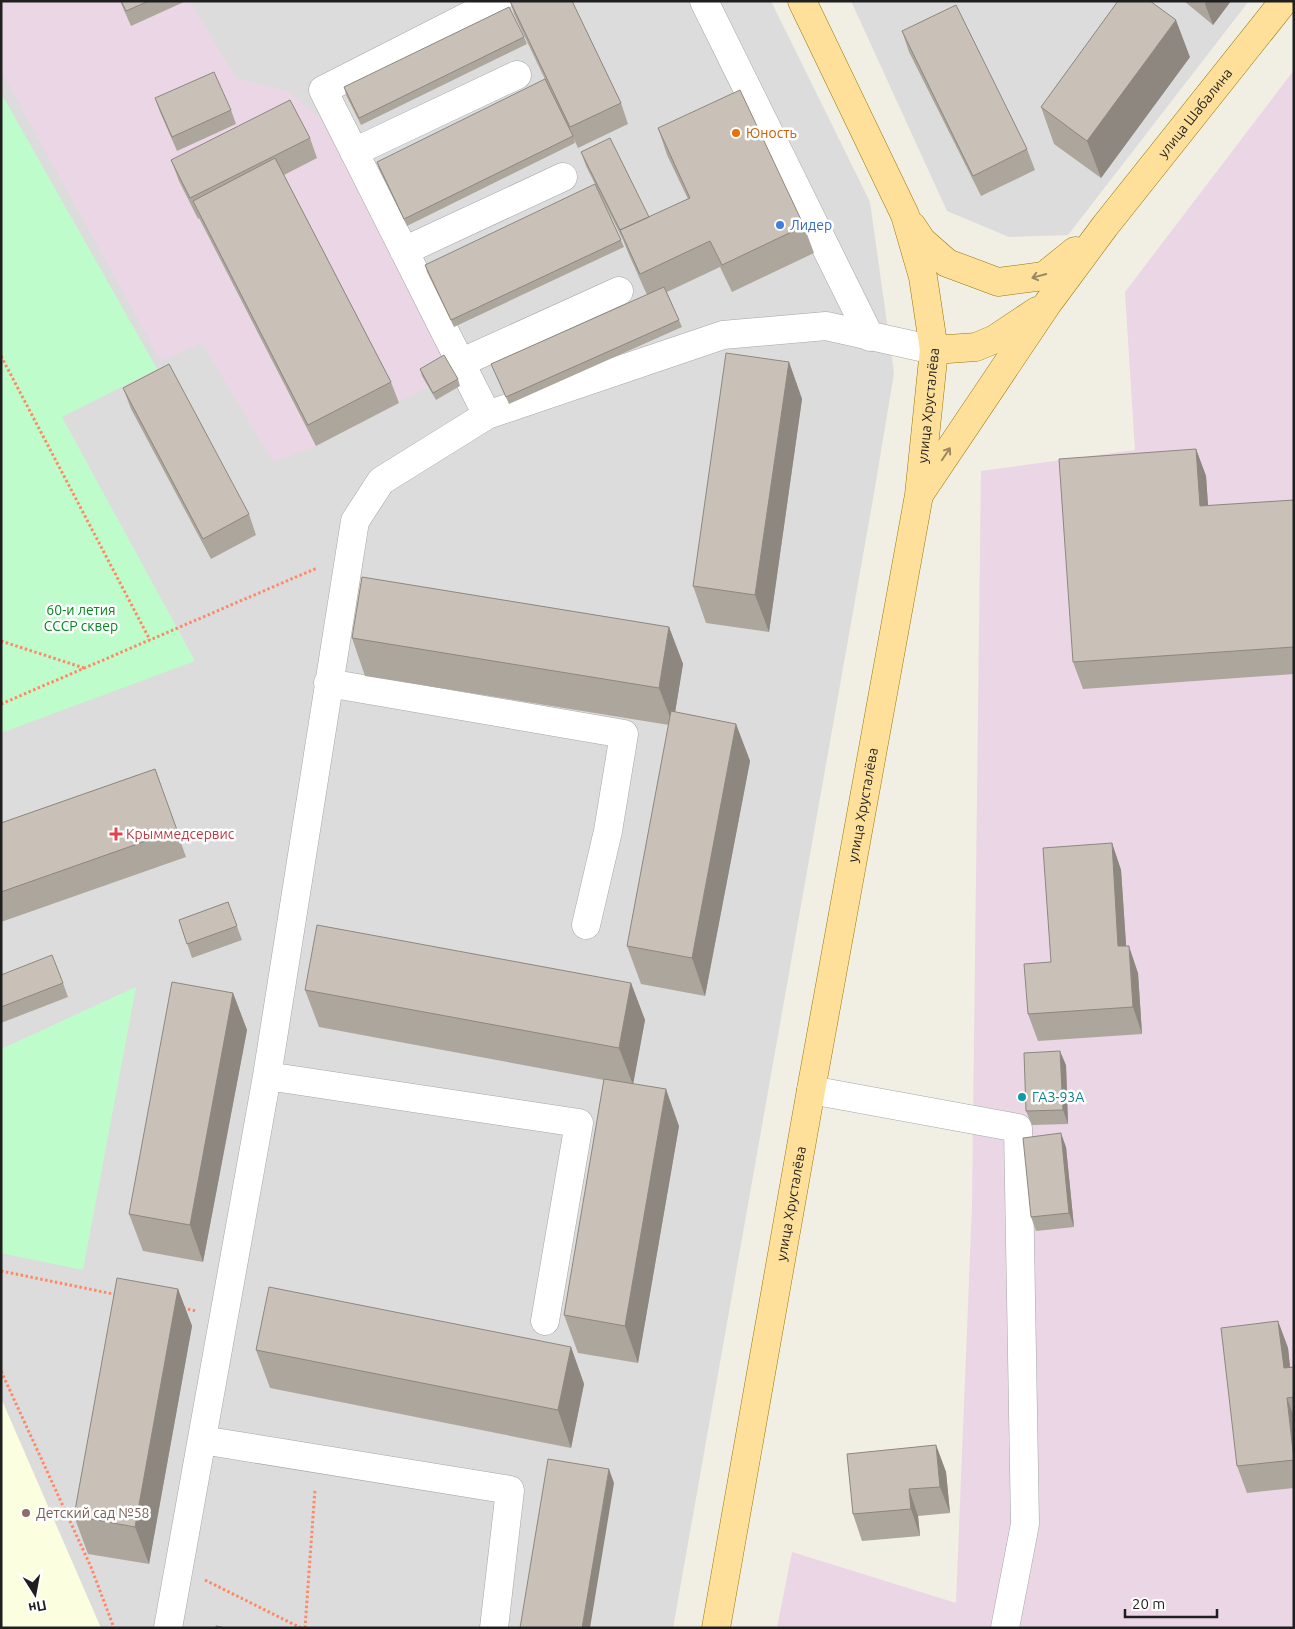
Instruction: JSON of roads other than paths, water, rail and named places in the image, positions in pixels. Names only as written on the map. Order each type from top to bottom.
[{"type":"main road","name":"улица Хрусталёва","points":[[716,1628],[919,495],[934,350],[923,277],[905,215],[802,1]]},
{"type":"main road","name":"улица Шабалина","points":[[919,495],[1048,303],[1106,226],[1284,1]]},
{"type":"main road","name":"улица Шабалина","points":[[905,215],[922,241],[947,263],[998,282],[1044,276],[1106,226]]},
{"type":"main road","name":"улица Шабалина","points":[[934,350],[976,347],[995,339],[1048,303]]},
{"type":"street","points":[[487,415],[322,90],[498,1]]},
{"type":"street","points":[[704,1],[870,337]]},
{"type":"street","points":[[354,152],[517,75]]},
{"type":"street","points":[[404,251],[564,177]]},
{"type":"street","points":[[460,363],[618,291]]},
{"type":"street","points":[[168,1628],[267,1076],[355,521],[381,481],[487,415],[724,335],[826,326],[934,350]]},
{"type":"street","points":[[328,683],[624,734],[608,831],[586,925]]},
{"type":"street","points":[[267,1076],[579,1123],[545,1322]]},
{"type":"street","points":[[811,1090],[1018,1128],[1025,1524],[1005,1628]]},
{"type":"street","points":[[202,1440],[510,1490],[494,1628]]},
{"type":"place","name":"Юность","points":[[736,133]]},
{"type":"place","name":"Лидер","points":[[780,225]]},
{"type":"place","name":"Крыммедсервис","points":[[116,834]]},
{"type":"place","name":"ГАЗ-93А","points":[[1022,1097]]},
{"type":"place","name":"Детский сад №58","points":[[26,1513]]},
{"type":"park label","name":"60-и летия СССР сквер","points":[[81,618]]}]
